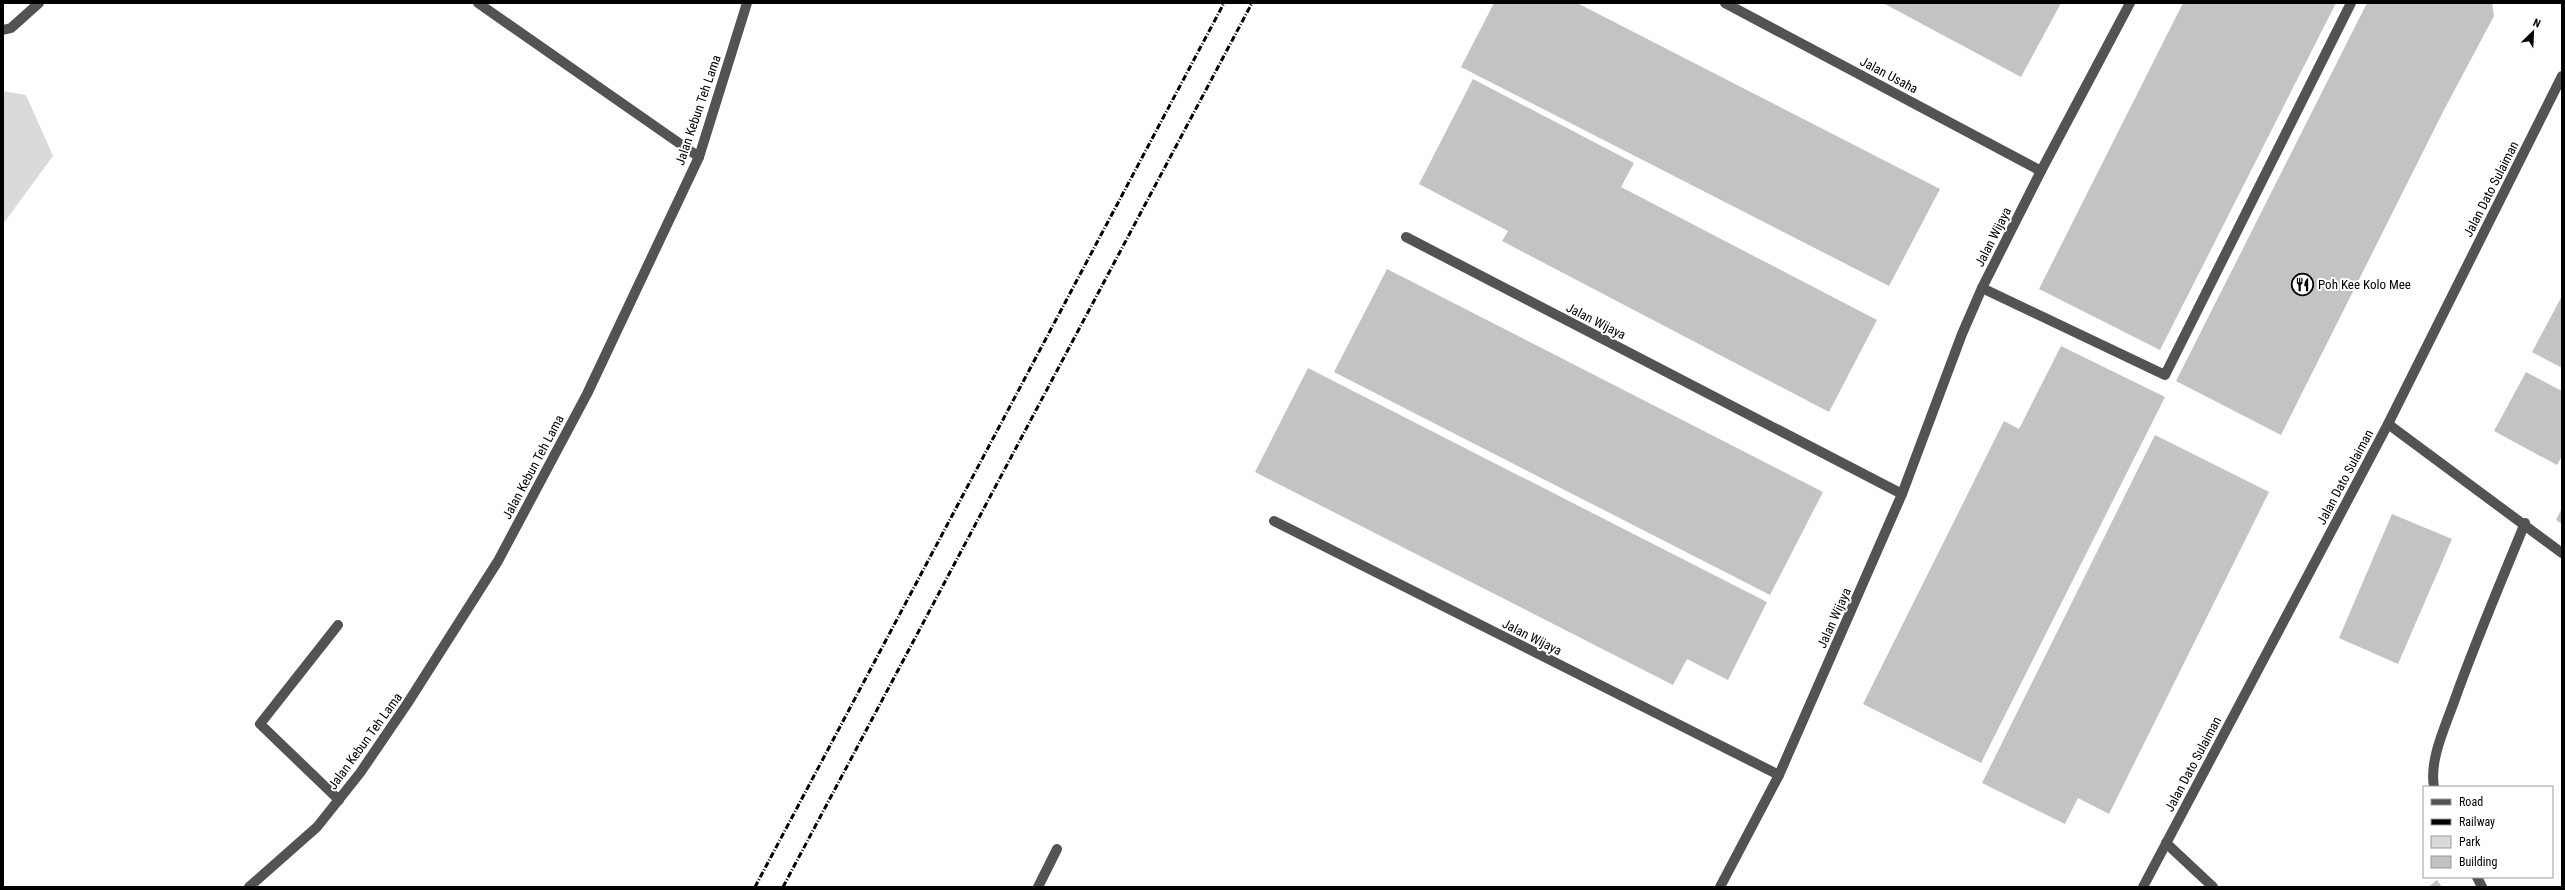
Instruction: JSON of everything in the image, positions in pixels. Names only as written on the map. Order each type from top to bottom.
[{"type":"street","points":[[3,30],[11,28],[39,3]]},
{"type":"street","points":[[478,3],[699,157]]},
{"type":"street","name":"Jalan Kebun Teh Lama","points":[[248,887],[317,827],[360,773],[407,704],[498,561],[587,394],[699,157],[747,3]]},
{"type":"street","name":"Jalan Usaha","points":[[1725,3],[2041,170]]},
{"type":"street","name":"Jalan Wijaya","points":[[1720,887],[1779,775],[1902,494],[1962,334],[1982,288],[2041,170],[2130,3]]},
{"type":"street","points":[[1982,288],[2166,375],[2351,3]]},
{"type":"street","name":"Jalan Dato Sulaiman","points":[[2143,887],[2388,424],[2562,76]]},
{"type":"street","name":"Jalan Wijaya","points":[[1406,237],[1902,494]]},
{"type":"street","points":[[2388,424],[2525,523],[2562,552]]},
{"type":"street","name":"Jalan Wijaya","points":[[1274,521],[1779,775]]},
{"type":"street","points":[[2434,786],[2432,777],[2441,739],[2471,656],[2525,523]]},
{"type":"street","points":[[338,625],[260,724],[339,800]]},
{"type":"street","points":[[2166,843],[2213,887]]},
{"type":"street","points":[[1038,887],[1057,849]]},
{"type":"street","points":[[2478,878],[2482,887]]},
{"type":"green space","points":[[3,91],[26,95],[53,156],[3,224]]},
{"type":"building","points":[[1494,3],[1577,3],[1940,189],[1889,286],[1461,67]]},
{"type":"building","points":[[1883,3],[2061,3],[2021,77]]},
{"type":"building","points":[[2183,3],[2336,3],[2160,350],[2039,289]]},
{"type":"building","points":[[2367,3],[2492,3],[2494,16],[2445,108],[2281,435],[2176,381]]},
{"type":"building","points":[[1473,79],[1634,163],[1621,187],[1877,320],[1829,412],[1502,241],[1508,231],[1419,184]]},
{"type":"building","points":[[1387,269],[1823,492],[1770,595],[1334,372]]},
{"type":"building","points":[[2562,296],[2562,368],[2532,352]]},
{"type":"building","points":[[2061,346],[2165,397],[1981,763],[1863,704],[2004,421],[2019,429]]},
{"type":"building","points":[[1308,368],[1767,602],[1728,680],[1687,659],[1673,685],[1255,472]]},
{"type":"building","points":[[2526,372],[2562,391],[2562,456],[2557,465],[2494,431]]},
{"type":"building","points":[[2155,435],[2269,492],[2109,814],[2078,798],[2065,824],[1982,783]]},
{"type":"building","points":[[2562,508],[2562,524],[2556,520]]},
{"type":"building","points":[[2392,514],[2452,539],[2398,664],[2339,638]]},
{"type":"building","points":[[2437,880],[2442,887],[2428,887]]},
{"type":"railway","points":[[755,887],[1224,3]]},
{"type":"railway","points":[[783,887],[1252,3]]},
{"type":"place","name":"Poh Kee Kolo Mee","points":[[2302,284]]}]
